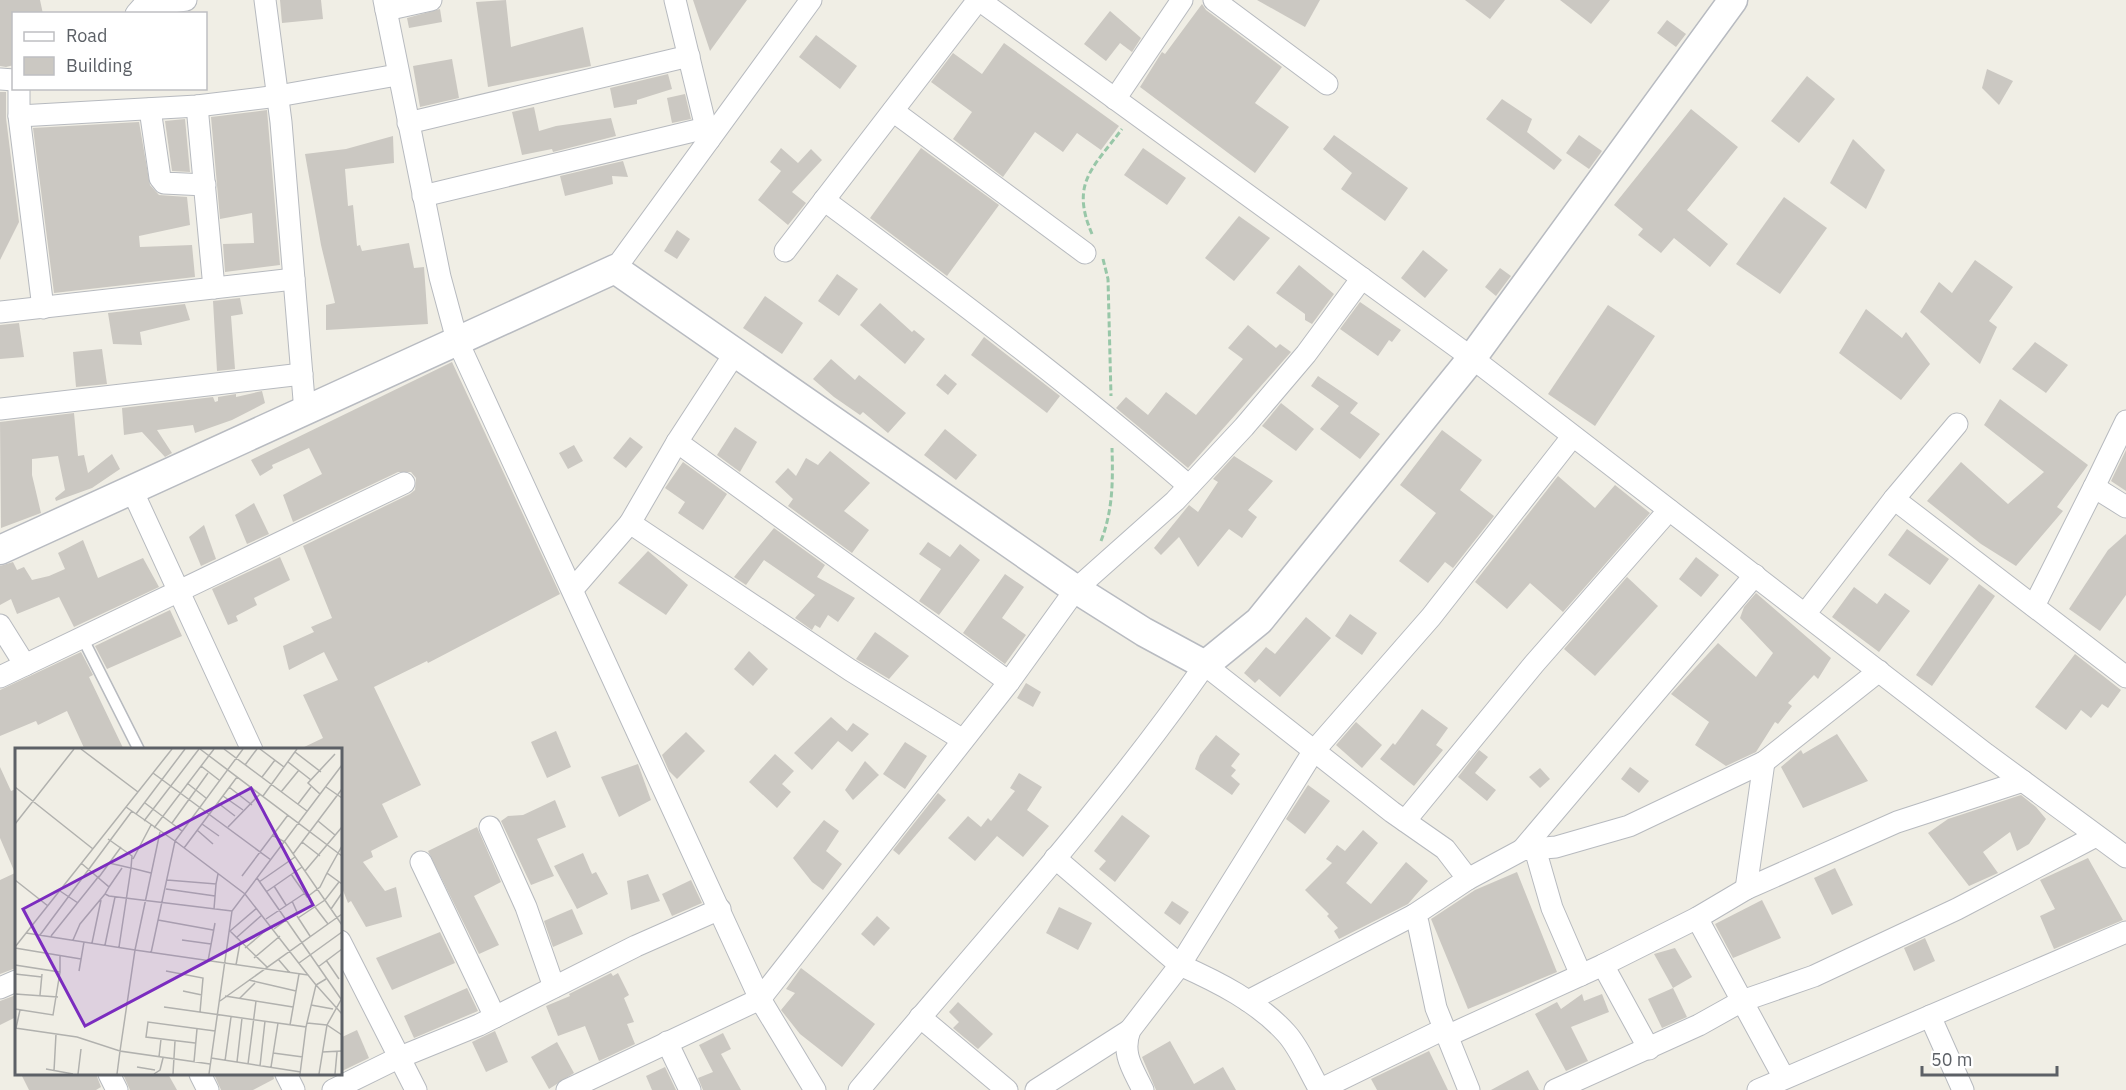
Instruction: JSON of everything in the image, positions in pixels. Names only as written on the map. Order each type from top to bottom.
[{"type":"street","points":[[138,12],[143,6],[163,1],[186,0]]},
{"type":"street","points":[[265,0],[278,96],[305,411]]},
{"type":"street","points":[[431,0],[385,5],[397,75],[440,277],[456,340],[573,589],[760,999],[814,1090]]},
{"type":"street","points":[[0,550],[615,269],[707,134],[811,0]]},
{"type":"street","points":[[785,251],[978,0],[1472,358],[1572,437],[2126,857]]},
{"type":"street","points":[[1114,99],[1182,0]]},
{"type":"street","points":[[1214,0],[1327,84]]},
{"type":"street","points":[[859,1090],[1156,735],[1205,665],[1259,621],[1472,358],[1733,0]]},
{"type":"street","points":[[676,1],[707,134]]},
{"type":"street","points":[[408,123],[689,56]]},
{"type":"street","points":[[19,116],[142,102],[197,106],[278,96],[397,75]]},
{"type":"street","points":[[19,90],[19,116],[43,308]]},
{"type":"street","points":[[142,102],[160,178],[164,183],[205,185]]},
{"type":"street","points":[[197,106],[214,288]]},
{"type":"street","points":[[893,111],[1093,249]]},
{"type":"street","points":[[423,196],[707,134]]},
{"type":"street","points":[[824,200],[1011,339],[1112,419],[1189,486]]},
{"type":"street","points":[[615,269],[1076,589],[1144,632],[1205,665],[1313,752],[1445,849],[1468,879]]},
{"type":"street","points":[[567,1090],[760,999],[1009,682],[1076,589],[1189,486],[1306,354],[1362,278]]},
{"type":"street","points":[[0,312],[294,279]]},
{"type":"street","points":[[573,589],[630,523],[677,442],[735,353]]},
{"type":"street","points":[[0,409],[302,374]]},
{"type":"street","points":[[2034,606],[2126,422]]},
{"type":"street","points":[[1804,614],[1894,499],[1957,424]]},
{"type":"street","points":[[1143,1090],[1126,1054],[1125,1043],[1130,1030],[1180,965],[1313,752],[1431,617],[1572,437]]},
{"type":"street","points":[[677,442],[1009,682]]},
{"type":"street","points":[[0,677],[179,589],[404,483]]},
{"type":"street","points":[[2094,487],[2126,507]]},
{"type":"street","points":[[132,490],[251,748]]},
{"type":"street","points":[[1894,499],[2126,677]]},
{"type":"street","points":[[1405,821],[1534,664],[1669,510]]},
{"type":"street","points":[[630,523],[850,670],[963,740]]},
{"type":"street","points":[[1529,849],[1755,575]]},
{"type":"street","points":[[0,625],[25,665]]},
{"type":"street","points":[[1248,1001],[1414,915],[1468,879],[1529,849],[1556,847],[1629,826],[1764,762],[1879,671]]},
{"type":"street","points":[[1746,889],[1764,762]]},
{"type":"street","points":[[1055,858],[1180,965],[1211,979],[1248,1001],[1287,1034],[1319,1090],[1603,965],[1697,918],[1746,889],[1897,822],[2023,781]]},
{"type":"street","points":[[490,827],[526,907],[554,987]]},
{"type":"street","points":[[1555,1090],[1649,1049],[1742,1001],[1814,976],[1957,909],[2096,836]]},
{"type":"street","points":[[1529,849],[1581,975]]},
{"type":"street","points":[[421,862],[495,1017]]},
{"type":"street","points":[[333,1090],[398,1058],[495,1017],[636,946],[720,909]]},
{"type":"street","points":[[1414,915],[1418,923],[1436,1008],[1469,1090]]},
{"type":"street","points":[[1697,918],[1784,1078]]},
{"type":"street","points":[[1758,1090],[2126,932]]},
{"type":"street","points":[[342,945],[416,1090]]},
{"type":"street","points":[[1603,965],[1649,1049]]},
{"type":"street","points":[[0,988],[15,981]]},
{"type":"street","points":[[1930,1016],[1963,1090]]},
{"type":"street","points":[[920,1017],[1008,1090]]},
{"type":"street","points":[[1036,1090],[1130,1030]]},
{"type":"street","points":[[667,1042],[690,1090]]},
{"type":"street","points":[[110,1075],[117,1090]]},
{"type":"street","points":[[200,1075],[208,1090]]},
{"type":"street","points":[[286,1075],[294,1090]]},
{"type":"lane","points":[[82,637],[138,748]]},
{"type":"path","points":[[1098,549],[1108,523],[1113,492],[1107,279],[1093,249],[1081,198],[1089,173],[1134,113]]},
{"type":"building","points":[[0,0],[40,0],[43,12],[12,12],[12,66],[0,66]]},
{"type":"building","points":[[280,0],[321,0],[323,19],[282,23]]},
{"type":"building","points":[[506,0],[511,47],[583,27],[591,66],[488,87],[476,2]]},
{"type":"building","points":[[693,0],[747,0],[710,51]]},
{"type":"building","points":[[1257,0],[1320,0],[1305,27]]},
{"type":"building","points":[[1465,0],[1505,0],[1490,19]]},
{"type":"building","points":[[1560,0],[1610,0],[1591,24]]},
{"type":"building","points":[[1202,4],[1206,10],[1282,67],[1255,103],[1289,127],[1255,173],[1140,87],[1162,52],[1165,54]]},
{"type":"building","points":[[440,9],[442,22],[409,28],[407,18]]},
{"type":"building","points":[[1110,11],[1141,38],[1132,52],[1120,43],[1106,61],[1084,44]]},
{"type":"building","points":[[1667,20],[1686,34],[1676,47],[1657,33]]},
{"type":"building","points":[[816,35],[857,66],[840,89],[799,57]]},
{"type":"building","points":[[1004,43],[1119,126],[1101,150],[1077,133],[1063,152],[1035,132],[1003,177],[953,139],[972,112],[931,82],[953,53],[982,74]]},
{"type":"building","points":[[452,59],[459,98],[420,107],[413,66]]},
{"type":"building","points":[[1987,69],[2013,81],[1999,105],[1982,88]]},
{"type":"building","points":[[668,74],[672,89],[637,100],[637,104],[614,108],[610,88]]},
{"type":"building","points":[[1807,76],[1835,99],[1799,143],[1771,121]]},
{"type":"building","points":[[0,92],[6,92],[6,118],[19,222],[0,260]]},
{"type":"building","points":[[685,94],[691,119],[672,123],[667,98]]},
{"type":"building","points":[[1502,99],[1532,119],[1527,132],[1562,160],[1554,170],[1486,119]]},
{"type":"building","points":[[534,107],[539,131],[556,126],[611,118],[616,136],[553,152],[552,149],[522,155],[512,112]]},
{"type":"building","points":[[1691,109],[1738,147],[1687,210],[1728,244],[1710,267],[1674,238],[1661,253],[1638,235],[1643,229],[1614,205]]},
{"type":"building","points":[[267,110],[280,265],[225,272],[223,244],[254,243],[252,213],[220,219],[211,117]]},
{"type":"building","points":[[185,119],[190,172],[172,171],[165,121]]},
{"type":"building","points":[[139,122],[150,185],[159,195],[187,197],[190,225],[139,236],[140,247],[192,245],[195,277],[54,293],[33,128]]},
{"type":"building","points":[[1334,135],[1408,188],[1385,221],[1341,189],[1352,173],[1323,149]]},
{"type":"building","points":[[1579,135],[1602,151],[1589,169],[1566,153]]},
{"type":"building","points":[[393,136],[394,163],[345,169],[348,206],[353,205],[357,246],[360,245],[362,251],[409,243],[414,268],[424,267],[428,324],[326,330],[326,305],[335,303],[321,245],[305,154],[346,149]]},
{"type":"building","points":[[1853,139],[1885,170],[1866,209],[1830,183]]},
{"type":"building","points":[[781,148],[798,163],[811,149],[822,160],[792,192],[806,203],[788,225],[758,200],[781,171],[770,162]]},
{"type":"building","points":[[921,148],[999,205],[947,276],[870,218]]},
{"type":"building","points":[[1143,148],[1186,178],[1167,205],[1124,175]]},
{"type":"building","points":[[623,161],[628,177],[612,176],[613,184],[565,196],[560,176]]},
{"type":"building","points":[[1784,197],[1827,228],[1780,294],[1736,264]]},
{"type":"building","points":[[1239,216],[1270,238],[1234,281],[1205,258]]},
{"type":"building","points":[[677,230],[690,239],[677,259],[664,251]]},
{"type":"building","points":[[1423,250],[1448,270],[1425,298],[1401,278]]},
{"type":"building","points":[[1975,260],[2013,287],[1989,321],[1997,327],[1980,364],[1920,312],[1939,282],[1952,293]]},
{"type":"building","points":[[1299,265],[1334,294],[1312,324],[1305,320],[1305,314],[1276,293]]},
{"type":"building","points":[[1500,268],[1511,276],[1496,296],[1485,287]]},
{"type":"building","points":[[837,274],[858,289],[839,316],[818,301]]},
{"type":"building","points":[[765,296],[803,323],[782,354],[743,328]]},
{"type":"building","points":[[240,298],[243,314],[231,316],[235,369],[217,371],[213,301]]},
{"type":"building","points":[[1360,302],[1401,330],[1392,342],[1389,340],[1378,356],[1340,329]]},
{"type":"building","points":[[880,303],[912,332],[914,330],[925,339],[905,364],[860,325]]},
{"type":"building","points":[[185,304],[190,320],[140,332],[142,345],[113,344],[108,313]]},
{"type":"building","points":[[1608,305],[1655,336],[1595,426],[1548,394]]},
{"type":"building","points":[[1866,309],[1902,338],[1906,332],[1930,364],[1901,400],[1839,353]]},
{"type":"building","points":[[19,323],[24,357],[0,359],[0,325]]},
{"type":"building","points":[[1248,325],[1276,348],[1280,344],[1291,352],[1188,468],[1116,408],[1126,397],[1148,415],[1166,392],[1196,415],[1243,359],[1228,348]]},
{"type":"building","points":[[984,337],[1060,396],[1047,413],[971,355]]},
{"type":"building","points":[[2035,342],[2068,365],[2046,393],[2012,369]]},
{"type":"building","points":[[102,349],[107,384],[76,387],[73,352]]},
{"type":"building","points":[[831,359],[855,380],[859,375],[906,413],[888,433],[863,412],[860,415],[813,379]]},
{"type":"building","points":[[452,362],[560,594],[428,663],[427,661],[374,687],[421,785],[382,804],[398,837],[371,851],[373,857],[363,862],[385,891],[396,887],[402,917],[366,927],[351,901],[348,903],[342,888],[342,748],[302,748],[323,738],[303,695],[338,680],[324,652],[289,670],[283,646],[314,632],[311,627],[332,618],[303,546],[410,494],[415,490],[416,478],[411,472],[398,472],[293,522],[283,495],[322,474],[309,448],[272,465],[273,468],[260,476],[251,460]]},
{"type":"building","points":[[945,374],[957,384],[948,395],[936,385]]},
{"type":"building","points":[[1318,376],[1358,403],[1350,413],[1380,434],[1360,459],[1320,429],[1339,406],[1311,386]]},
{"type":"building","points":[[262,391],[265,403],[232,420],[195,433],[193,425],[157,430],[172,453],[165,457],[142,432],[124,435],[122,408],[213,397],[215,402],[218,401],[218,397],[236,394],[236,397]]},
{"type":"building","points":[[2000,399],[2088,465],[2057,507],[2063,511],[2016,566],[1981,544],[1927,501],[1961,462],[2008,504],[2044,472],[1984,425]]},
{"type":"building","points":[[1281,403],[1314,429],[1296,451],[1262,426]]},
{"type":"building","points":[[74,413],[78,456],[84,455],[88,473],[112,454],[120,469],[92,488],[56,501],[55,498],[65,490],[58,456],[32,459],[32,475],[41,513],[1,528],[0,422]]},
{"type":"building","points":[[735,427],[757,442],[740,472],[717,455]]},
{"type":"building","points":[[945,429],[977,455],[956,480],[924,455]]},
{"type":"building","points":[[1442,430],[1482,460],[1460,490],[1494,516],[1453,568],[1445,562],[1428,583],[1399,561],[1436,513],[1400,485]]},
{"type":"building","points":[[630,437],[643,447],[626,468],[613,458]]},
{"type":"building","points":[[574,445],[583,461],[568,469],[559,453]]},
{"type":"building","points":[[2126,450],[2126,491],[2111,481]]},
{"type":"building","points":[[830,451],[870,483],[844,511],[869,530],[852,553],[788,506],[793,499],[775,482],[788,468],[796,476],[806,458],[818,465]]},
{"type":"building","points":[[1234,456],[1273,481],[1248,510],[1257,517],[1242,538],[1229,529],[1198,567],[1179,537],[1161,555],[1154,548],[1189,505],[1198,512],[1218,482],[1213,479]]},
{"type":"building","points":[[683,462],[727,494],[703,530],[678,513],[685,502],[665,488]]},
{"type":"building","points":[[1558,476],[1595,508],[1615,485],[1650,513],[1563,612],[1530,583],[1507,609],[1475,582]]},
{"type":"building","points":[[254,503],[269,534],[247,544],[235,515]]},
{"type":"building","points":[[204,525],[216,559],[201,566],[189,537]]},
{"type":"building","points":[[774,528],[825,565],[817,577],[855,598],[838,622],[828,615],[820,628],[815,625],[812,630],[795,618],[815,595],[764,560],[746,585],[734,577]]},
{"type":"building","points":[[1907,529],[1949,559],[1930,585],[1888,555]]},
{"type":"building","points":[[2126,534],[2126,595],[2100,631],[2069,609],[2108,550]]},
{"type":"building","points":[[83,540],[98,578],[143,558],[159,587],[74,627],[59,597],[17,614],[11,599],[0,605],[0,566],[13,562],[17,570],[24,567],[32,580],[49,576],[65,569],[58,553]]},
{"type":"building","points":[[928,542],[950,557],[960,544],[980,560],[939,615],[919,601],[941,569],[919,554]]},
{"type":"building","points":[[648,551],[688,585],[666,615],[618,583]]},
{"type":"building","points":[[280,557],[290,580],[254,598],[257,605],[236,616],[238,621],[228,625],[212,589]]},
{"type":"building","points":[[1696,557],[1719,575],[1701,597],[1679,579]]},
{"type":"building","points":[[1005,574],[1024,587],[1002,618],[1026,635],[1005,664],[963,633]]},
{"type":"building","points":[[1627,577],[1658,606],[1595,676],[1564,649]]},
{"type":"building","points":[[1979,584],[1995,596],[1932,686],[1916,675]]},
{"type":"building","points":[[1854,587],[1877,604],[1885,593],[1910,611],[1879,652],[1832,617]]},
{"type":"building","points":[[1756,593],[1831,658],[1818,679],[1814,675],[1788,703],[1792,706],[1778,724],[1775,722],[1756,752],[1726,766],[1695,745],[1709,722],[1671,694],[1718,643],[1756,677],[1773,653],[1740,618],[1744,607]]},
{"type":"building","points":[[170,610],[182,636],[107,669],[95,646]]},
{"type":"building","points":[[1350,614],[1377,633],[1362,655],[1335,636]]},
{"type":"building","points":[[1306,617],[1331,638],[1280,697],[1259,679],[1255,683],[1244,673],[1266,647],[1275,654]]},
{"type":"building","points":[[875,632],[909,656],[889,679],[856,659]]},
{"type":"building","points":[[749,651],[768,669],[753,686],[734,669]]},
{"type":"building","points":[[81,652],[93,675],[89,677],[123,748],[84,748],[67,711],[38,725],[36,721],[0,736],[0,690]]},
{"type":"building","points":[[2075,654],[2121,690],[2108,708],[2102,704],[2091,718],[2081,710],[2066,730],[2035,707]]},
{"type":"building","points":[[1026,683],[1041,692],[1033,707],[1017,698]]},
{"type":"building","points":[[1422,709],[1448,728],[1436,745],[1443,750],[1414,786],[1380,759],[1393,743],[1395,745]]},
{"type":"building","points":[[831,717],[847,731],[853,723],[869,734],[852,752],[838,741],[812,770],[794,753]]},
{"type":"building","points":[[1356,722],[1382,745],[1362,768],[1336,745]]},
{"type":"building","points":[[556,731],[571,767],[547,778],[531,742]]},
{"type":"building","points":[[686,732],[705,751],[677,779],[669,771],[662,755]]},
{"type":"building","points":[[1837,734],[1868,781],[1803,808],[1781,767],[1801,750],[1803,754]]},
{"type":"building","points":[[1216,735],[1240,754],[1231,766],[1236,770],[1231,776],[1240,784],[1232,795],[1195,769],[1200,755]]},
{"type":"building","points":[[905,742],[927,756],[905,789],[883,774]]},
{"type":"building","points":[[1479,750],[1488,757],[1475,773],[1496,790],[1487,801],[1458,777]]},
{"type":"building","points":[[775,754],[794,771],[782,784],[791,792],[777,808],[749,782]]},
{"type":"building","points":[[865,761],[879,775],[853,800],[845,790]]},
{"type":"building","points":[[638,764],[651,800],[619,817],[601,777]]},
{"type":"building","points":[[0,767],[11,791],[15,789],[15,873],[0,838]]},
{"type":"building","points":[[1630,767],[1649,781],[1639,793],[1621,779]]},
{"type":"building","points":[[1540,768],[1550,779],[1540,788],[1529,777]]},
{"type":"building","points":[[1019,773],[1042,787],[1027,810],[1049,826],[1023,857],[997,836],[975,861],[948,838],[968,816],[981,827],[988,818],[991,821],[1015,791],[1010,788]]},
{"type":"building","points":[[1308,785],[1330,801],[1305,834],[1286,819]]},
{"type":"building","points":[[938,793],[946,800],[899,855],[893,850]]},
{"type":"building","points":[[2021,795],[2046,819],[2029,844],[2017,851],[2010,832],[1983,852],[1998,873],[1969,886],[1928,833],[1948,819]]},
{"type":"building","points":[[555,800],[566,827],[537,839],[554,876],[531,885],[501,821],[508,816],[523,815]]},
{"type":"building","points":[[1122,815],[1150,836],[1115,882],[1099,869],[1106,861],[1094,851]]},
{"type":"building","points":[[824,820],[839,831],[826,851],[842,864],[823,890],[812,882],[793,858]]},
{"type":"building","points":[[477,827],[501,882],[474,896],[499,945],[479,954],[428,851]]},
{"type":"building","points":[[1363,830],[1378,843],[1346,883],[1371,904],[1406,862],[1428,881],[1408,904],[1339,939],[1334,931],[1338,928],[1327,916],[1329,914],[1305,890],[1332,863],[1326,859],[1337,845],[1345,851]]},
{"type":"building","points":[[583,853],[592,874],[596,872],[608,894],[577,909],[554,866]]},
{"type":"building","points":[[2088,858],[2123,920],[2054,949],[2040,916],[2055,909],[2040,880]]},
{"type":"building","points":[[1835,868],[1853,905],[1832,915],[1814,878]]},
{"type":"building","points":[[1517,872],[1557,972],[1468,1009],[1431,919],[1475,890]]},
{"type":"building","points":[[15,873],[15,968],[0,974],[0,880]]},
{"type":"building","points":[[648,874],[660,901],[631,910],[627,881]]},
{"type":"building","points":[[691,880],[702,903],[672,916],[662,894]]},
{"type":"building","points":[[1762,900],[1781,938],[1733,958],[1715,924]]},
{"type":"building","points":[[1172,901],[1189,912],[1180,925],[1164,913]]},
{"type":"building","points":[[1059,907],[1092,923],[1078,950],[1046,933]]},
{"type":"building","points":[[572,909],[583,934],[553,947],[544,921]]},
{"type":"building","points":[[877,916],[890,928],[874,946],[861,934]]},
{"type":"building","points":[[440,932],[455,963],[392,990],[376,958]]},
{"type":"building","points":[[1925,938],[1935,961],[1914,971],[1904,948]]},
{"type":"building","points":[[1675,948],[1692,977],[1673,988],[1654,954]]},
{"type":"building","points":[[801,968],[875,1024],[842,1067],[800,1034],[781,1010],[795,993],[786,989]]},
{"type":"building","points":[[611,973],[613,976],[618,973],[629,995],[624,998],[634,1022],[627,1024],[635,1044],[599,1061],[585,1026],[558,1036],[546,1006],[570,996],[569,994]]},
{"type":"building","points":[[467,988],[478,1011],[414,1038],[404,1016]]},
{"type":"building","points":[[1673,988],[1687,1017],[1662,1028],[1648,999]]},
{"type":"building","points":[[1582,994],[1584,1001],[1602,994],[1609,1012],[1571,1027],[1588,1061],[1566,1071],[1535,1014],[1557,1002],[1561,1009]]},
{"type":"building","points":[[15,995],[15,1018],[0,1025],[0,1001]]},
{"type":"building","points":[[958,1002],[993,1034],[978,1049],[953,1028],[959,1022],[949,1012]]},
{"type":"building","points":[[357,1030],[369,1058],[342,1071],[342,1037]]},
{"type":"building","points":[[495,1031],[508,1062],[486,1072],[472,1042]]},
{"type":"building","points":[[723,1033],[731,1049],[721,1054],[741,1090],[703,1090],[698,1078],[713,1072],[699,1045]]},
{"type":"building","points":[[1170,1041],[1194,1084],[1223,1067],[1236,1090],[1156,1090],[1142,1057]]},
{"type":"building","points":[[557,1042],[574,1073],[549,1089],[531,1057]]},
{"type":"building","points":[[1429,1051],[1448,1090],[1377,1090],[1371,1079]]},
{"type":"building","points":[[665,1067],[676,1090],[652,1090],[646,1076]]},
{"type":"building","points":[[1528,1070],[1539,1090],[1491,1090]]},
{"type":"building","points":[[22,1075],[96,1075],[101,1087],[96,1090],[29,1090]]},
{"type":"building","points":[[123,1075],[169,1075],[177,1090],[130,1090]]},
{"type":"building","points":[[214,1075],[273,1075],[274,1079],[253,1090],[221,1090]]}]
